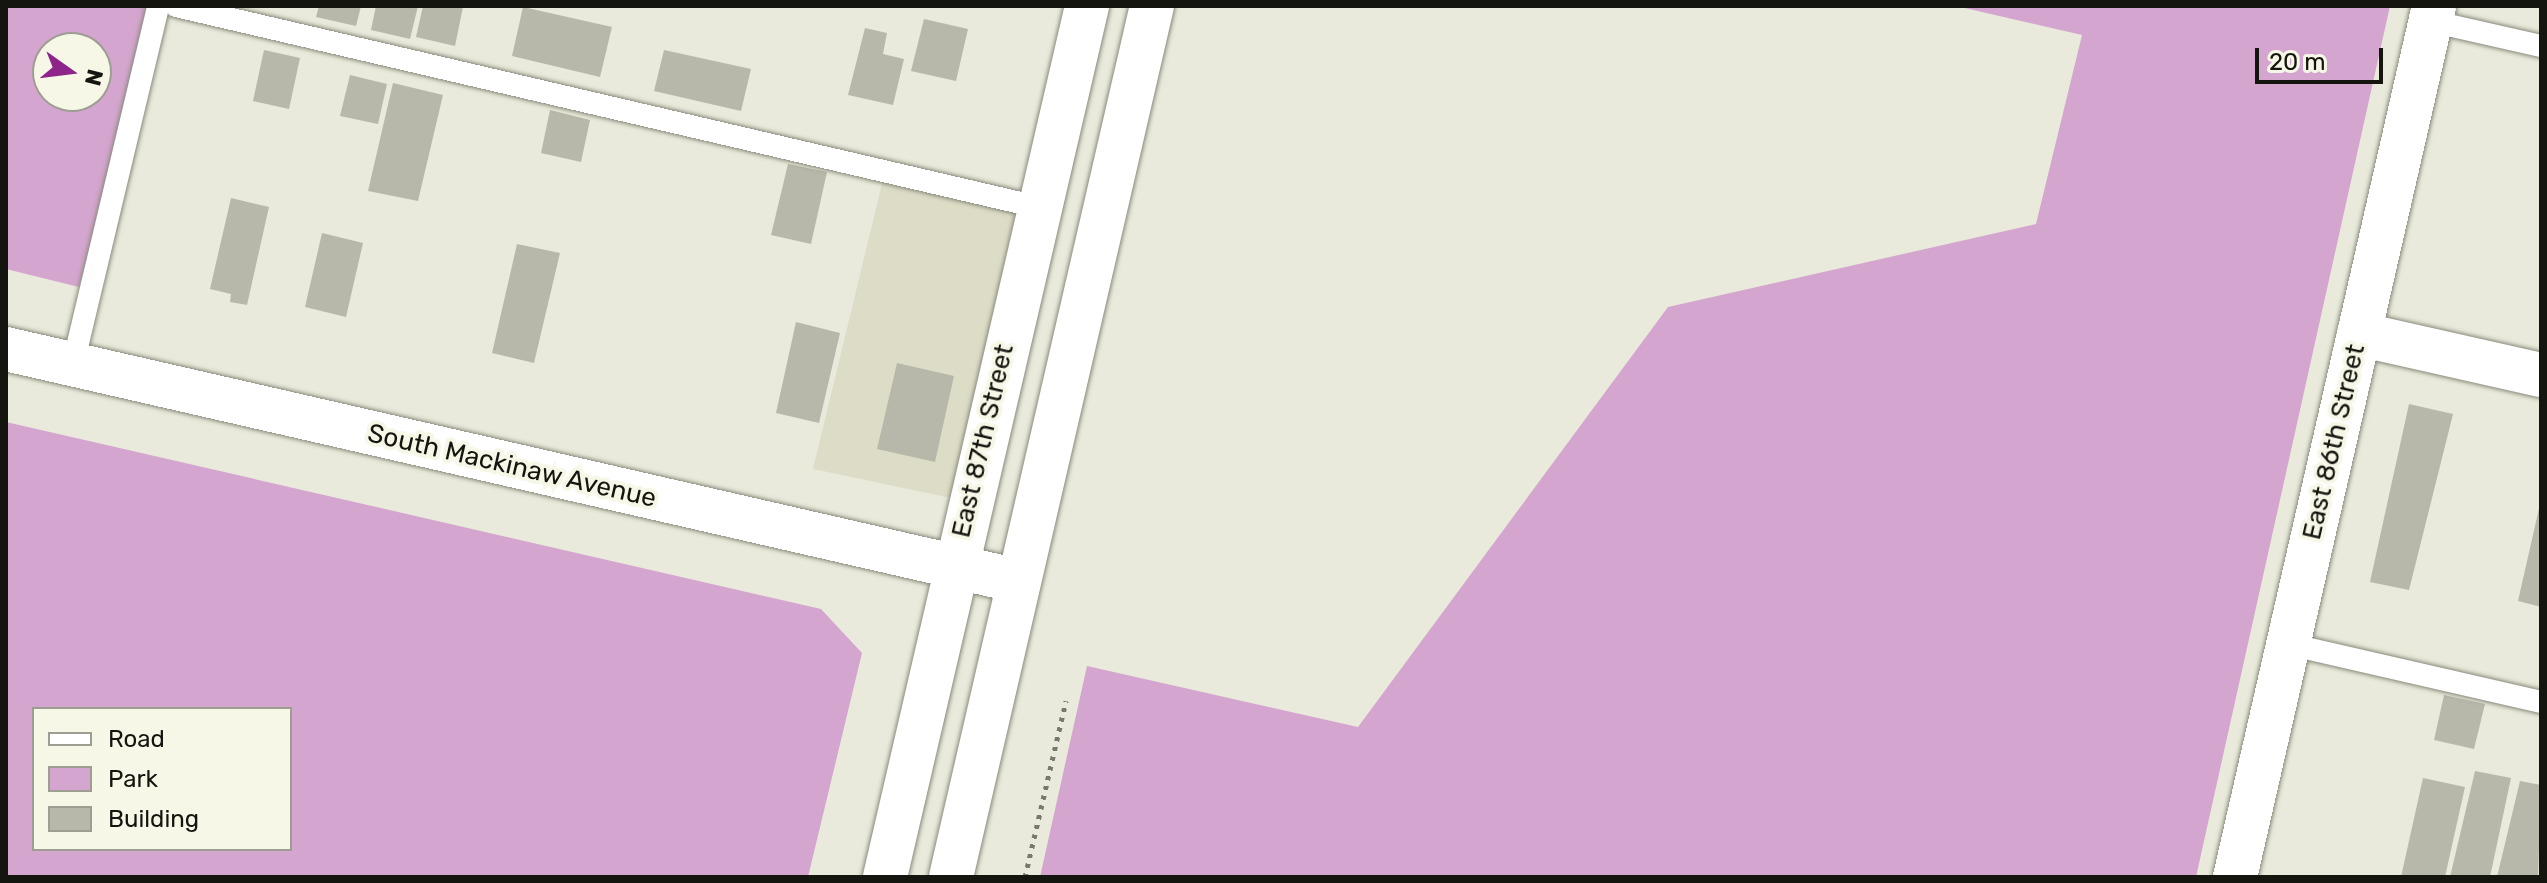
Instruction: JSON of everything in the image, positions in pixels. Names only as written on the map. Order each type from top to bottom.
[{"type":"main road","name":"East 87th Street","points":[[885,877],[953,566],[1087,6]]},
{"type":"main road","points":[[951,877],[1152,6]]},
{"type":"main road","name":"East 86th Street","points":[[2235,877],[2432,13]]},
{"type":"main road","points":[[2359,334],[2541,375]]},
{"type":"main road","name":"South Mackinaw Avenue","points":[[6,349],[1018,581]]},
{"type":"lane","points":[[73,364],[158,6]]},
{"type":"lane","points":[[176,6],[1038,207]]},
{"type":"lane","points":[[2432,13],[2541,46]]},
{"type":"lane","points":[[2288,644],[2541,702]]},
{"type":"path","points":[[1025,877],[1066,701]]},
{"type":"shaded area","points":[[885,171],[1018,202],[951,498],[813,469]]},
{"type":"green space","points":[[6,6],[156,6],[79,287],[6,269]]},
{"type":"green space","points":[[1956,6],[2390,6],[2196,877],[1040,877],[1087,666],[1358,727],[1668,307],[2036,224],[2082,35]]},
{"type":"green space","points":[[6,422],[821,609],[862,653],[808,877],[6,877]]},
{"type":"building","points":[[319,6],[361,6],[356,26],[316,17]]},
{"type":"building","points":[[376,6],[418,6],[410,39],[371,30]]},
{"type":"building","points":[[423,6],[463,7],[455,46],[416,37]]},
{"type":"building","points":[[523,7],[612,27],[600,77],[512,56]]},
{"type":"building","points":[[924,19],[968,29],[956,81],[911,71]]},
{"type":"building","points":[[865,28],[887,33],[883,54],[904,59],[893,105],[848,95]]},
{"type":"building","points":[[264,50],[300,58],[289,109],[253,101]]},
{"type":"building","points":[[664,50],[751,69],[741,111],[654,91]]},
{"type":"building","points":[[350,75],[387,84],[378,124],[340,116]]},
{"type":"building","points":[[393,83],[443,95],[418,201],[368,191]]},
{"type":"building","points":[[550,110],[590,120],[581,162],[541,153]]},
{"type":"building","points":[[788,164],[827,172],[811,244],[771,235]]},
{"type":"building","points":[[231,198],[269,207],[247,305],[230,302],[231,294],[210,289]]},
{"type":"building","points":[[322,233],[363,243],[346,317],[305,307]]},
{"type":"building","points":[[517,244],[560,253],[534,363],[492,353]]},
{"type":"building","points":[[796,322],[840,333],[819,423],[776,413]]},
{"type":"building","points":[[897,363],[954,376],[935,462],[877,449]]},
{"type":"building","points":[[2409,404],[2453,414],[2409,590],[2370,582]]},
{"type":"building","points":[[2541,504],[2541,607],[2518,601]]},
{"type":"building","points":[[2444,695],[2485,704],[2474,749],[2434,740]]},
{"type":"building","points":[[2475,771],[2511,778],[2490,877],[2450,877]]},
{"type":"building","points":[[2423,778],[2465,787],[2445,877],[2401,877]]},
{"type":"building","points":[[2520,781],[2541,785],[2538,877],[2497,877]]}]
